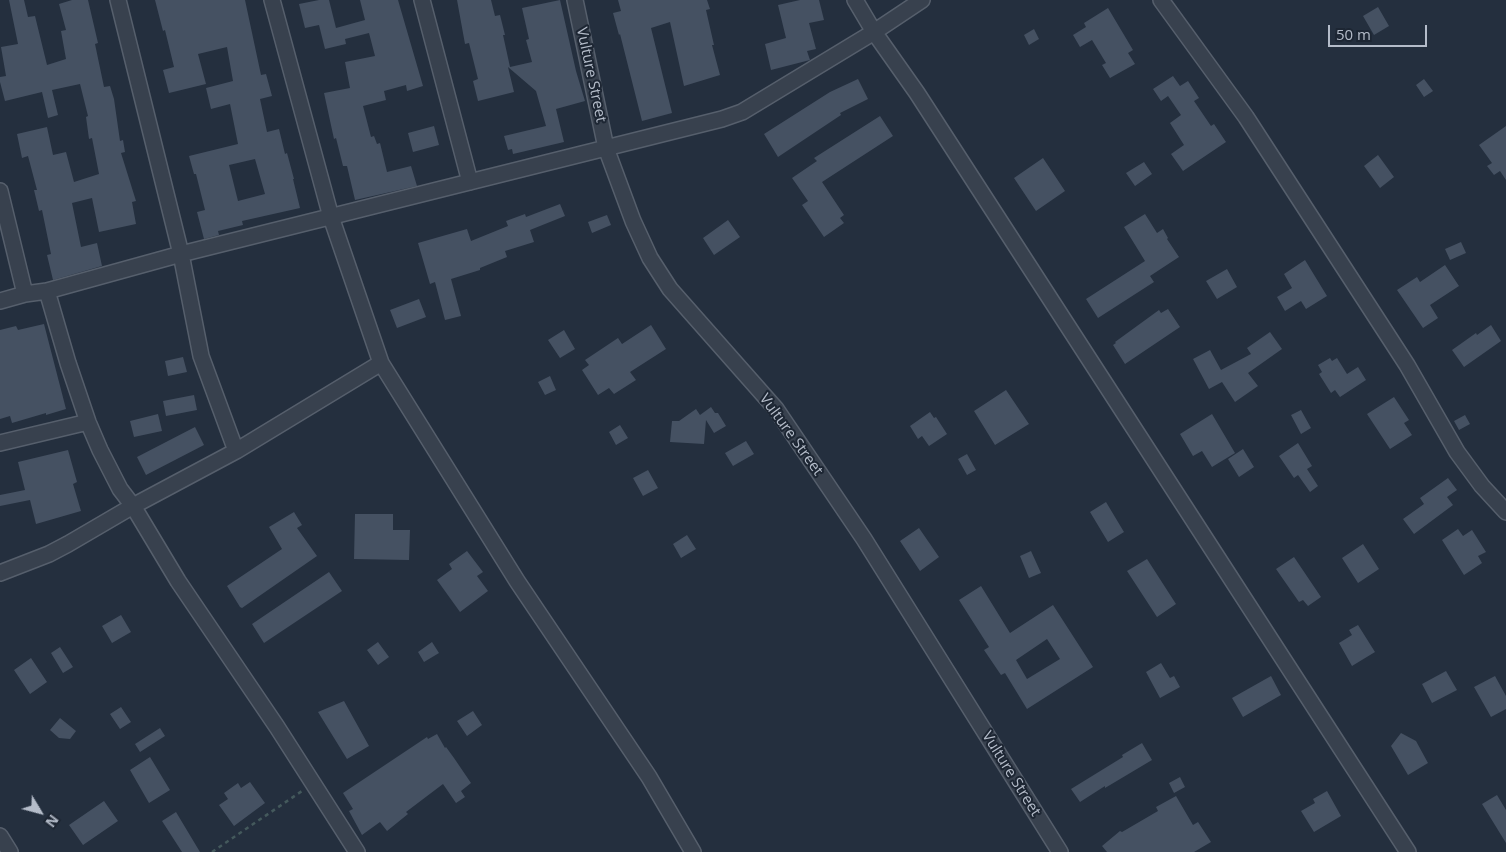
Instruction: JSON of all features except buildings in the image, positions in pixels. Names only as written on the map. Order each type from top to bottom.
[{"type":"street","points":[[118,0],[181,254],[201,356],[236,451]]},
{"type":"street","points":[[272,0],[331,218],[381,363],[517,581],[649,777],[693,852]]},
{"type":"street","points":[[422,0],[470,182]]},
{"type":"street","name":"Vulture Street","points":[[575,0],[606,148],[632,221],[650,258],[670,289],[776,409],[869,547],[1060,852]]},
{"type":"street","points":[[855,0],[1408,852]]},
{"type":"street","points":[[0,301],[25,294],[47,291],[181,254],[722,119],[742,112],[874,32],[922,0]]},
{"type":"street","points":[[1161,0],[1262,142],[1407,365],[1457,452],[1482,486],[1506,512]]},
{"type":"street","points":[[0,191],[25,294]]},
{"type":"street","points":[[47,291],[88,422],[120,489],[133,506],[178,582],[277,727],[357,852]]},
{"type":"street","points":[[0,573],[68,544],[133,506],[236,451],[381,363]]},
{"type":"street","points":[[0,443],[88,422]]},
{"type":"street","points":[[0,836],[10,852]]},
{"type":"path","points":[[212,852],[313,784]]}]
